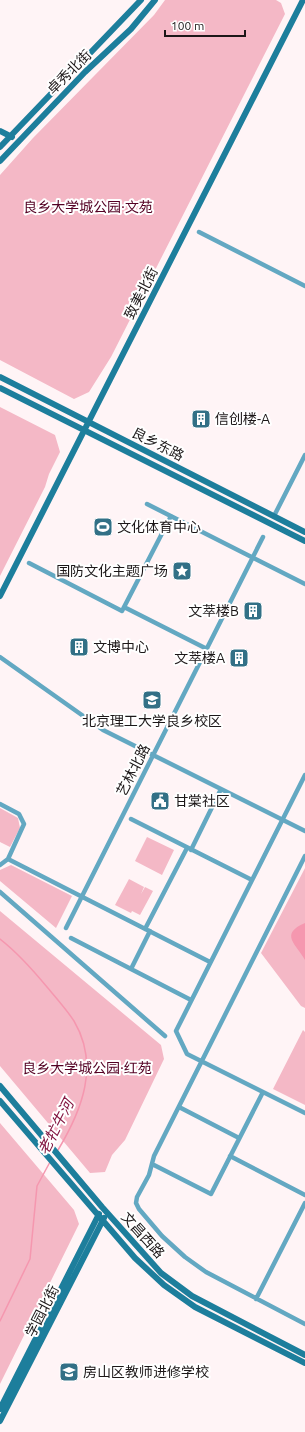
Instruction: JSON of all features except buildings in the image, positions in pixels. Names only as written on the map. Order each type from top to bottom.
[{"type":"main road","points":[[0,147],[141,0]]},
{"type":"main road","name":"卓秀北街","points":[[0,161],[85,72],[130,29],[156,0]]},
{"type":"main road","name":"致美北街","points":[[0,596],[303,0]]},
{"type":"main road","points":[[0,131],[19,141]]},
{"type":"main road","name":"良乡东路","points":[[0,377],[305,532]]},
{"type":"main road","name":"良乡东路","points":[[0,388],[305,541]]},
{"type":"main road","name":"文昌西路","points":[[0,1086],[102,1207],[161,1273],[192,1296],[305,1355]]},
{"type":"main road","name":"文昌西路","points":[[0,1101],[135,1258],[164,1285],[195,1307],[305,1363]]},
{"type":"main road","name":"学园北街","points":[[0,1408],[102,1207]]},
{"type":"main road","name":"学园北街","points":[[0,1421],[107,1212]]},
{"type":"street","points":[[199,232],[305,286]]},
{"type":"street","points":[[274,516],[305,454]]},
{"type":"street","points":[[147,504],[305,584]]},
{"type":"street","points":[[29,563],[122,611],[170,516]]},
{"type":"street","name":"艺林北路","points":[[66,928],[263,537]]},
{"type":"street","points":[[124,607],[207,649]]},
{"type":"street","points":[[0,657],[103,730],[305,831]]},
{"type":"street","points":[[305,775],[176,1031],[187,1054],[305,1114]]},
{"type":"street","points":[[131,969],[148,930],[189,849],[222,789]]},
{"type":"street","points":[[0,804],[19,814],[24,824],[8,859],[0,865]]},
{"type":"street","points":[[130,819],[252,880]]},
{"type":"street","points":[[305,856],[154,1156],[150,1175],[137,1197],[136,1203],[138,1209],[162,1236],[185,1257],[206,1272],[305,1324]]},
{"type":"street","points":[[8,859],[210,962]]},
{"type":"street","points":[[0,892],[165,1036]]},
{"type":"street","points":[[71,938],[191,1000]]},
{"type":"street","points":[[152,1164],[211,1194],[263,1092]]},
{"type":"street","points":[[179,1107],[239,1138]]},
{"type":"street","points":[[230,1156],[305,1195]]},
{"type":"street","points":[[256,1298],[305,1203]]},
{"type":"green space","name":"良乡大学城公园·文苑","points":[[165,0],[276,0],[281,3],[285,14],[111,357],[89,392],[74,399],[0,360],[0,175],[33,138],[154,15]]},
{"type":"green space","points":[[0,407],[55,435],[60,452],[49,474],[45,487],[0,576]]},
{"type":"green space","points":[[0,808],[18,818],[20,828],[10,847],[0,842]]},
{"type":"green space","points":[[147,837],[174,850],[162,875],[135,861]]},
{"type":"green space","points":[[11,865],[72,896],[56,928],[0,881],[0,870]]},
{"type":"green space","points":[[305,868],[305,1008],[301,1006],[261,953]]},
{"type":"green space","points":[[129,879],[144,887],[141,894],[145,887],[153,891],[140,915],[132,911],[131,913],[115,905]]},
{"type":"green space","name":"良乡大学城公园·红苑","points":[[0,911],[161,1045],[164,1059],[125,1140],[112,1155],[105,1172],[90,1173],[0,1066]]},
{"type":"green space","points":[[303,1030],[305,1032],[305,1105],[273,1089]]},
{"type":"green space","points":[[0,1123],[74,1210],[79,1224],[0,1384]]},
{"type":"shaded area","points":[[305,923],[305,960],[294,944],[291,935],[297,927]]},
{"type":"waterway","name":"老牤牛河","points":[[0,939],[25,962],[61,1004],[74,1021],[82,1038],[86,1054],[87,1071],[85,1087],[74,1119],[58,1150]]},
{"type":"waterway","name":"老牤牛河","points":[[0,1321],[30,1259],[37,1186],[50,1162]]},
{"type":"place","name":"信创楼-A","points":[[201,419]]},
{"type":"place","name":"文化体育中心","points":[[103,527]]},
{"type":"place","name":"国防文化主题广场","points":[[182,571]]},
{"type":"place","name":"文萃楼B","points":[[253,611]]},
{"type":"place","name":"文博中心","points":[[79,647]]},
{"type":"place","name":"文萃楼A","points":[[239,658]]},
{"type":"place","name":"北京理工大学良乡校区","points":[[152,700]]},
{"type":"place","name":"甘棠社区","points":[[160,801]]},
{"type":"place","name":"房山区教师进修学校","points":[[69,1372]]}]
